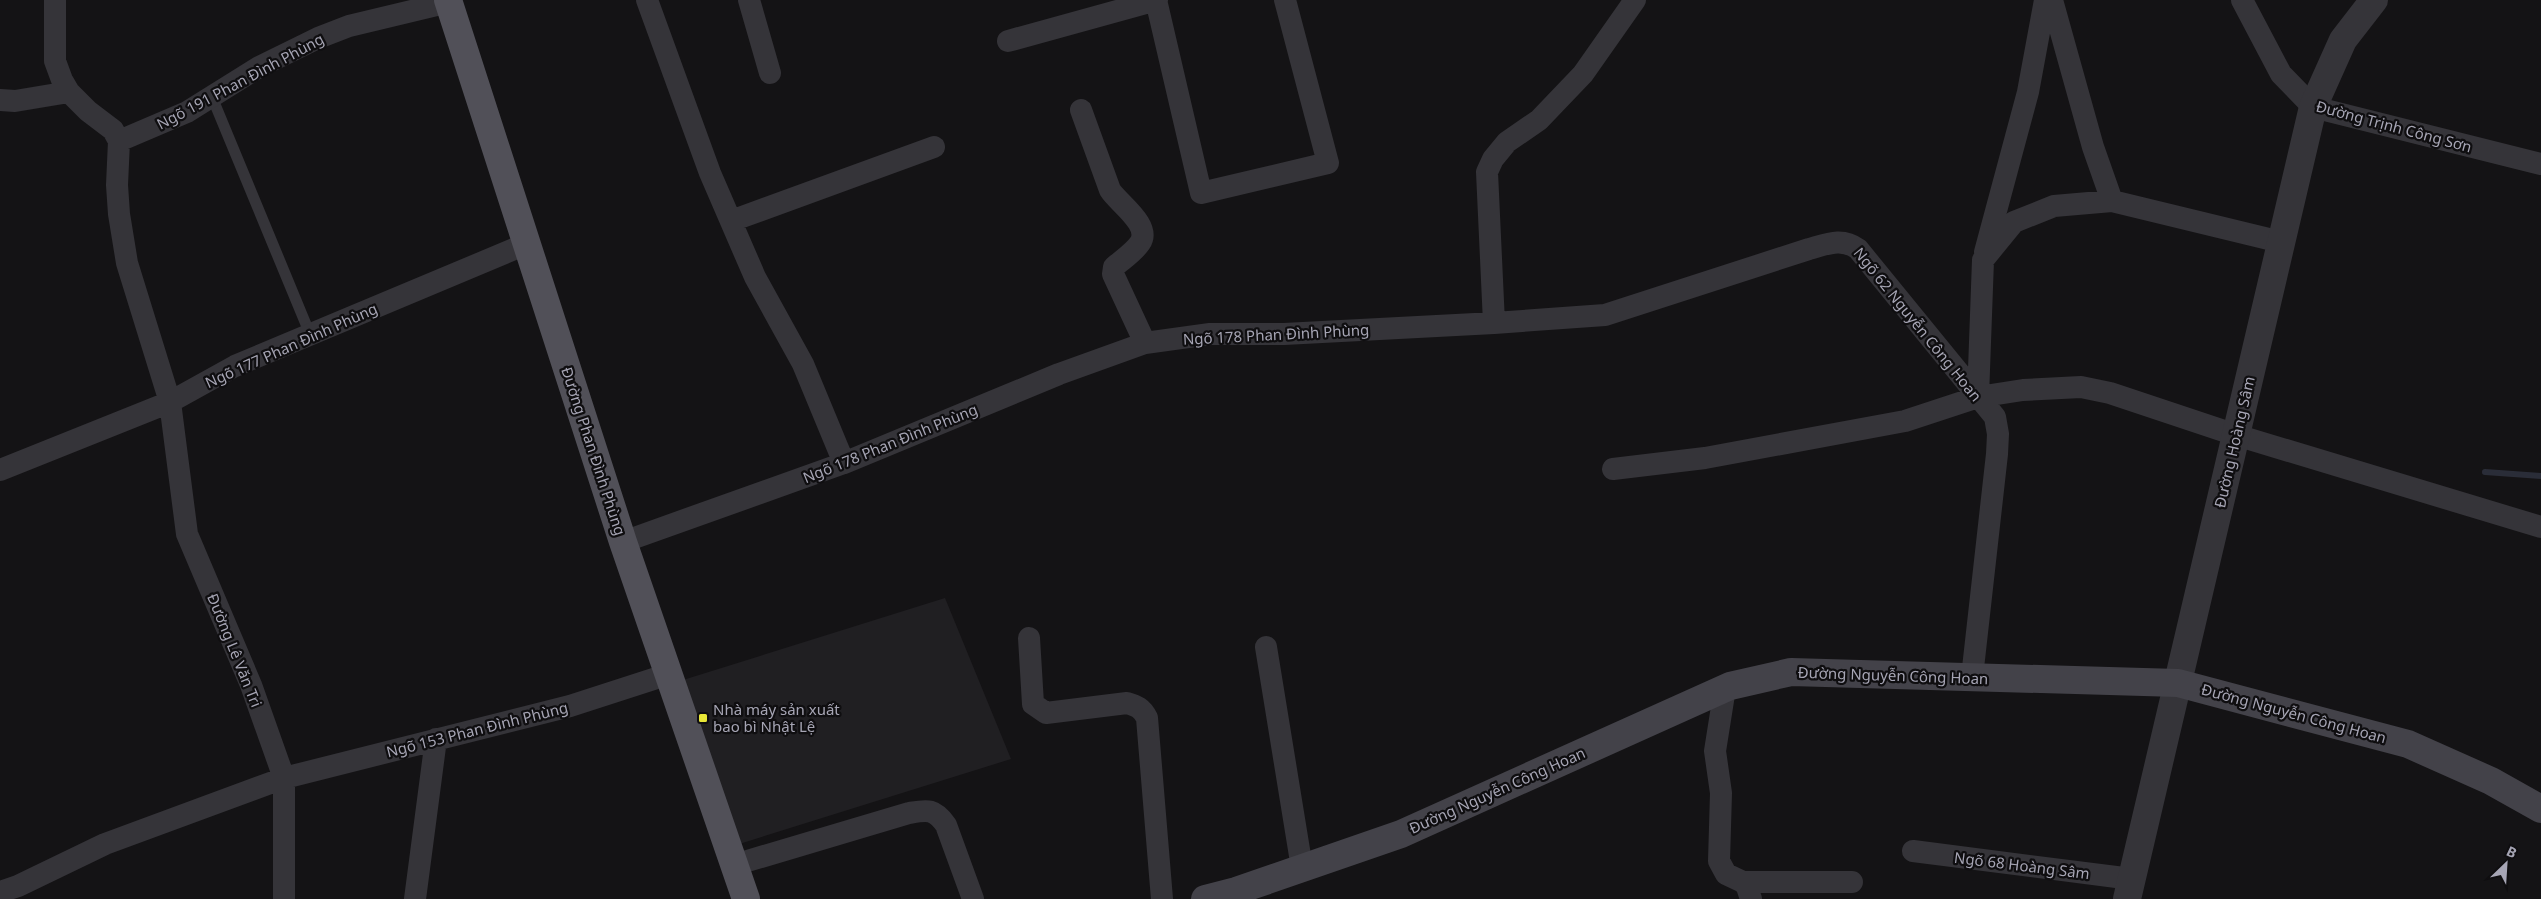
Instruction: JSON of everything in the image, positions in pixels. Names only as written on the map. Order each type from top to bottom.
[{"type":"main road","name":"Đường Phan Đình Phùng","points":[[448,1],[623,542],[746,899]]},
{"type":"main road","name":"Đường Nguyễn Công Hoan","points":[[1205,899],[1260,891],[1302,868],[1401,834],[1725,688],[1791,672],[2178,683],[2408,744],[2491,781],[2541,809]]},
{"type":"street","points":[[55,0],[55,61],[70,92],[88,111],[113,130],[119,141]]},
{"type":"street","points":[[647,0],[687,114],[731,221],[755,277],[803,364],[844,463]]},
{"type":"street","points":[[749,0],[770,72]]},
{"type":"street","points":[[1008,41],[1156,0],[1201,193],[1328,164],[1285,0]]},
{"type":"street","points":[[1494,323],[1487,172],[1493,159],[1507,142],[1539,120],[1583,74],[1634,0]]},
{"type":"street","points":[[1978,397],[1983,260],[2028,92],[2045,0]]},
{"type":"street","points":[[2052,0],[2093,147],[2112,201]]},
{"type":"street","name":"Đường Trịnh Công Sơn","points":[[2242,0],[2281,74],[2313,107],[2541,164]]},
{"type":"street","name":"Đường Hoàng Sâm","points":[[2130,889],[2313,107],[2343,40],[2374,0]]},
{"type":"street","name":"Ngõ 191 Phan Đình Phùng","points":[[119,141],[168,122],[259,67],[326,35],[349,26],[448,1]]},
{"type":"street","points":[[0,100],[15,101],[70,92]]},
{"type":"street","points":[[1080,110],[1110,190],[1116,200],[1136,218],[1142,236],[1140,243],[1114,267],[1113,274],[1145,343]]},
{"type":"street","name":"Đường Lê Văn Tri","points":[[119,141],[117,196],[127,263],[170,402],[187,534],[251,685],[284,778],[284,899]]},
{"type":"street","points":[[731,221],[934,147]]},
{"type":"street","points":[[1983,260],[2014,222],[2054,206],[2112,201],[2281,242]]},
{"type":"street","name":"Ngõ 62 Nguyễn Công Hoan","points":[[1494,323],[1605,315],[1809,249],[1838,241],[1849,242],[1858,249],[1995,417],[1998,434],[1972,677]]},
{"type":"street","name":"Ngõ 177 Phan Đình Phùng","points":[[0,470],[170,402],[236,366],[526,244]]},
{"type":"street","name":"Ngõ 178 Phan Đình Phùng","points":[[623,542],[844,463],[1059,374],[1145,343],[1210,334],[1284,334],[1494,323]]},
{"type":"street","points":[[1613,469],[1705,458],[1879,427],[1934,413],[1978,397],[2022,390],[2081,388],[2110,393],[2236,435],[2541,527]]},
{"type":"street","points":[[1029,638],[1033,704],[1039,710],[1046,713],[1127,703],[1139,706],[1147,718],[1162,899]]},
{"type":"street","points":[[1266,647],[1302,868]]},
{"type":"street","name":"Ngõ 153 Phan Đình Phùng","points":[[0,892],[18,886],[105,844],[284,778],[570,706],[669,674]]},
{"type":"street","points":[[1725,688],[1715,751],[1721,793],[1718,861],[1726,874],[1747,890],[1852,882]]},
{"type":"street","points":[[415,899],[436,739]]},
{"type":"street","points":[[734,865],[909,813],[927,810],[938,814],[946,825],[973,899]]},
{"type":"street","name":"Ngõ 68 Hoàng Sâm","points":[[1913,851],[2130,889]]},
{"type":"lane","points":[[212,97],[310,334]]},
{"type":"shaded area","name":"Nhà máy sản xuất bao bì Nhật Lệ","points":[[945,598],[1011,759],[736,845],[683,680]]},
{"type":"waterway","points":[[2485,472],[2541,476]]},
{"type":"place","name":"Nhà máy sản xuất bao bì Nhật Lệ","points":[[703,718]]}]
